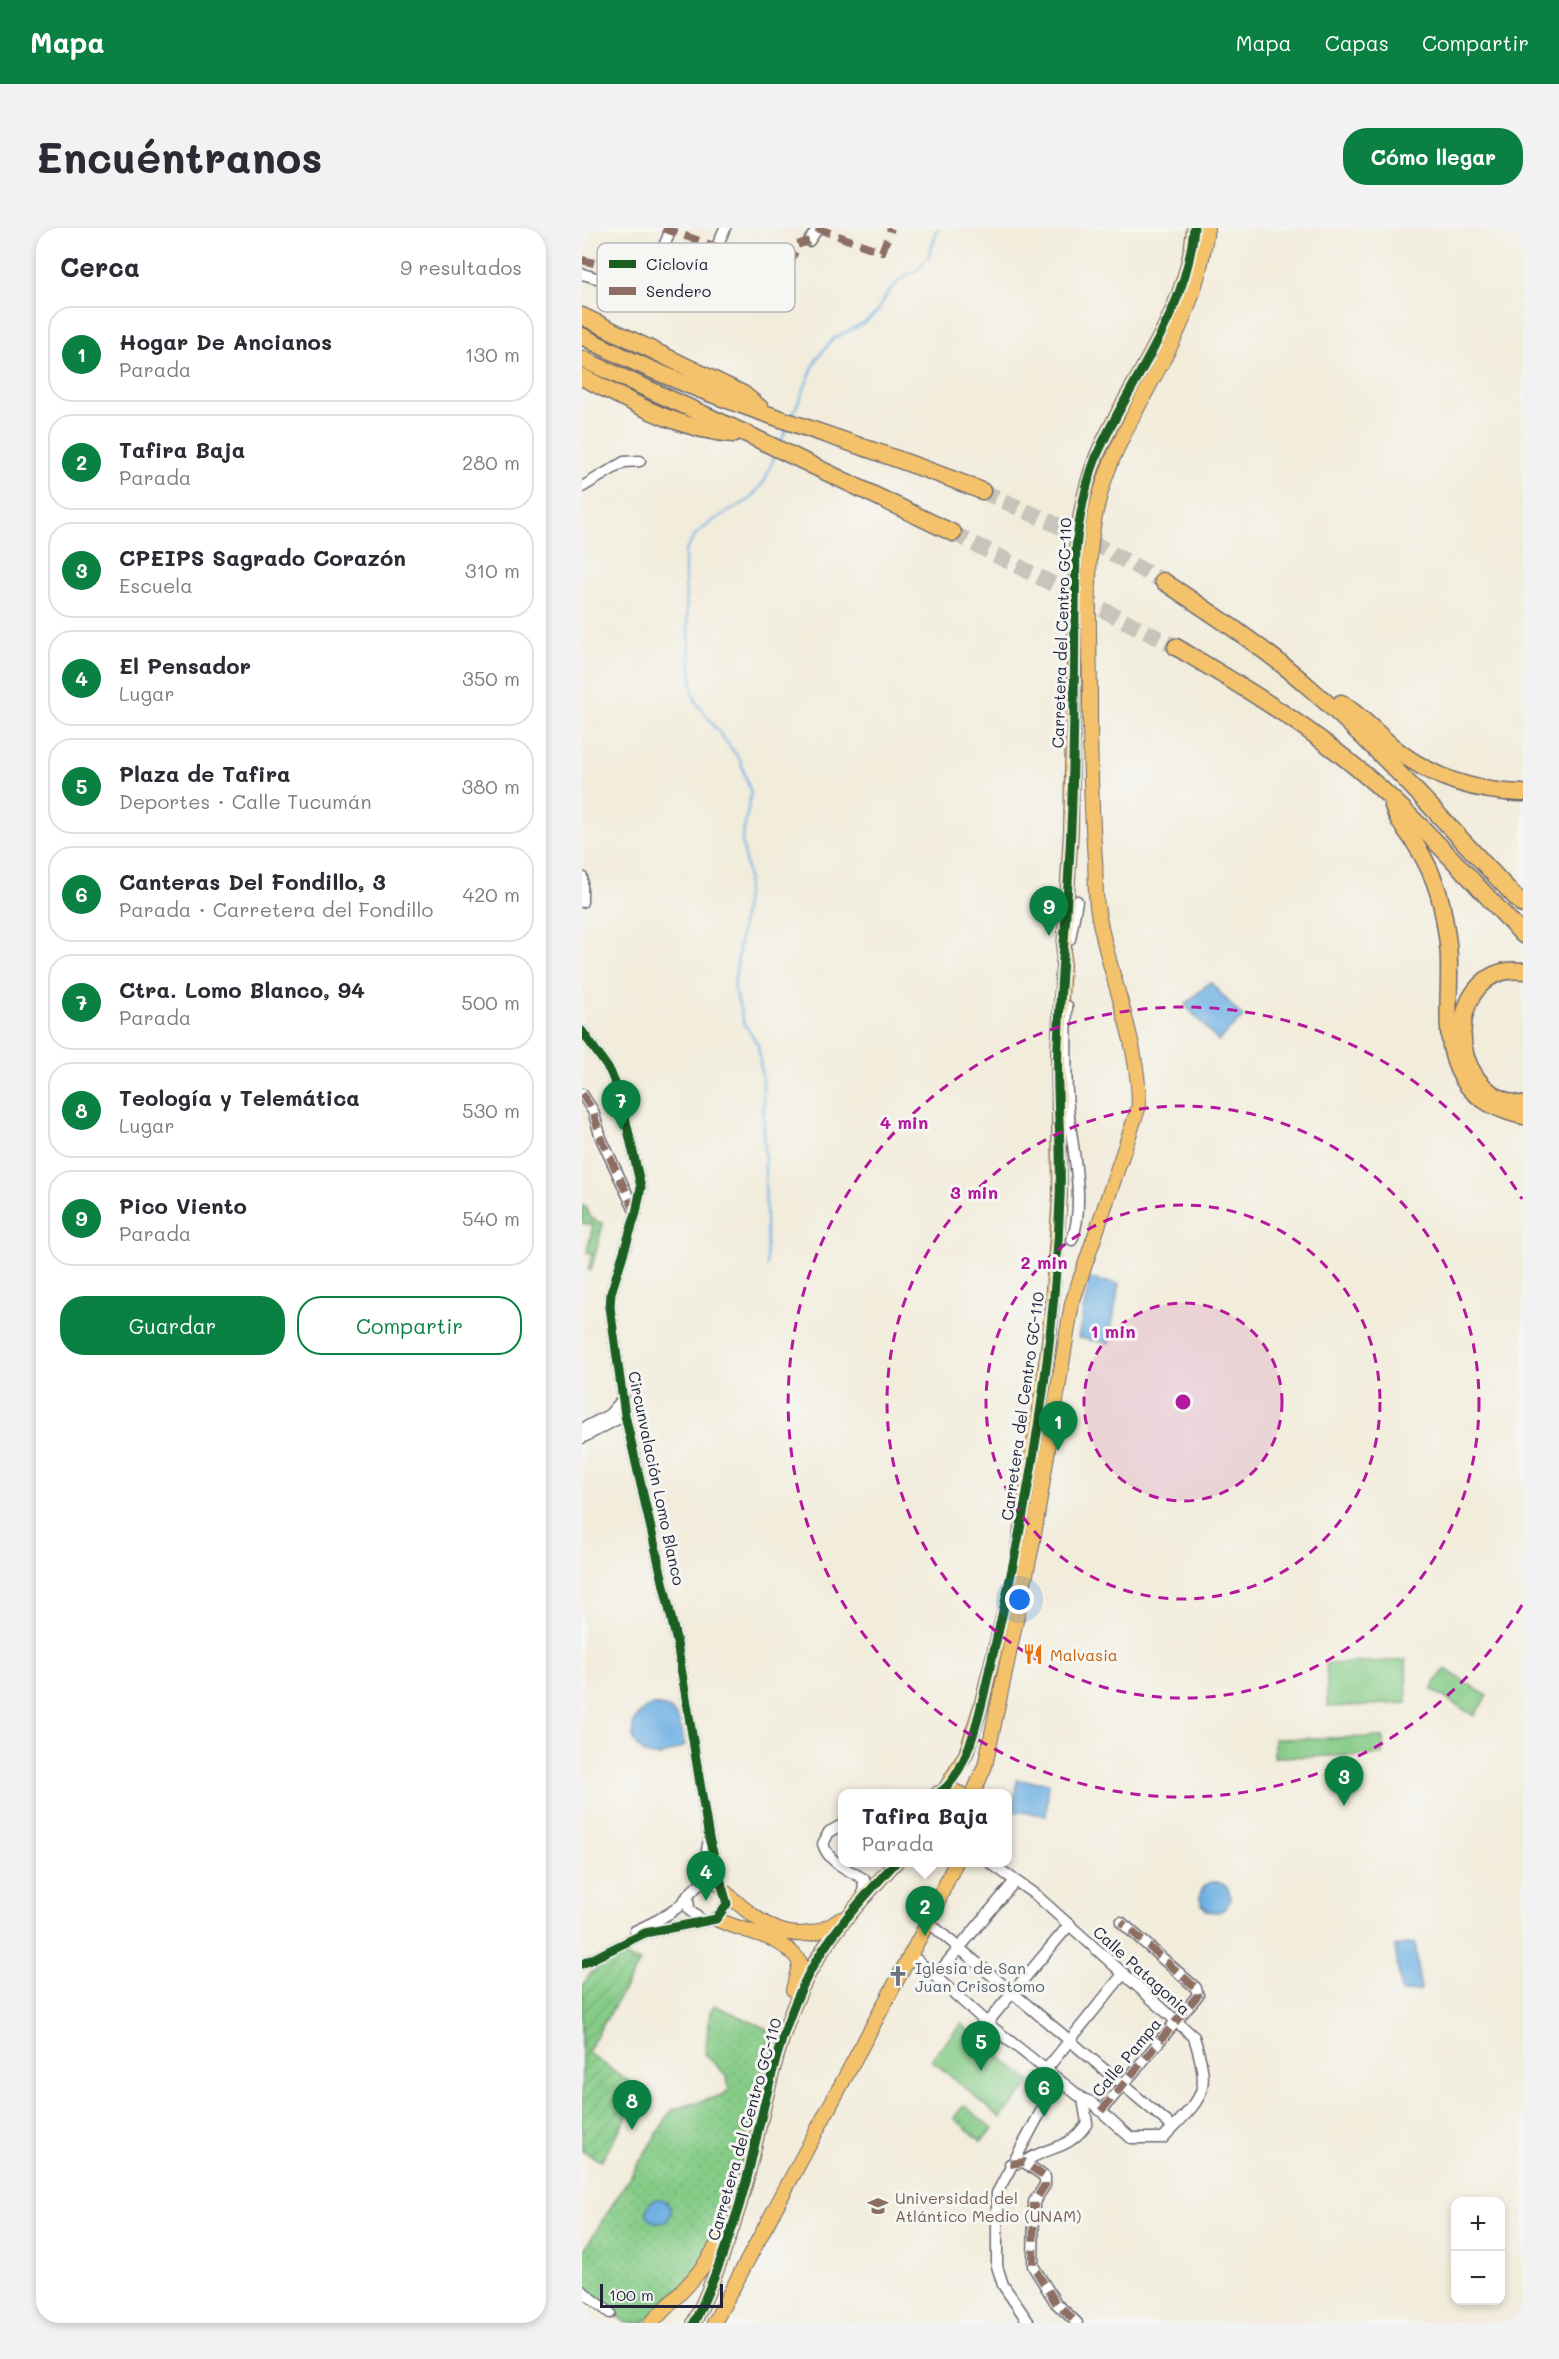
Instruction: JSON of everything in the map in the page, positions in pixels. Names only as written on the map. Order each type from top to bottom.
[{"type":"highway","points":[[582,316],[675,371]]},
{"type":"highway","points":[[582,336],[675,371],[776,419],[903,461],[982,491]]},
{"type":"highway","points":[[582,359],[749,435],[953,534]]},
{"type":"highway","points":[[582,377],[650,411],[719,433],[749,435]]},
{"type":"highway","points":[[1163,580],[1241,632],[1309,687],[1364,738],[1523,905]]},
{"type":"highway","points":[[1176,647],[1285,712],[1338,753],[1390,797],[1523,935]]},
{"type":"highway","points":[[1309,687],[1343,704],[1400,752],[1439,776],[1465,786],[1523,793]]},
{"type":"highway","points":[[1390,797],[1396,816],[1418,847],[1438,894],[1448,944],[1450,1038],[1454,1058],[1463,1080],[1482,1098],[1501,1111],[1523,1116]]},
{"type":"highway","points":[[1523,971],[1515,970],[1495,975],[1478,988],[1468,1004],[1462,1029],[1462,1045],[1468,1065],[1481,1083],[1496,1095],[1523,1105]]},
{"type":"main road","name":"Carretera del Centro GC-110","points":[[942,1789],[966,1754],[981,1706],[1015,1568],[1049,1342],[1060,1196],[1058,1050],[1071,830],[1076,549],[1080,511],[1101,448],[1169,318],[1182,282],[1194,228]]},
{"type":"main road","name":"Carretera del Centro GC-110","points":[[975,1789],[985,1766],[1033,1541],[1072,1303],[1139,1106],[1139,1074],[1133,1043],[1107,954],[1097,905],[1090,758],[1090,555],[1096,507],[1117,442],[1174,340],[1192,296],[1203,258],[1207,228]]},
{"type":"main road","name":"Carretera del Centro GC-110","points":[[694,2323],[721,2263],[747,2179],[762,2109],[806,1979],[823,1950],[853,1910],[892,1867]]},
{"type":"main road","points":[[714,2323],[928,1922],[954,1867]]},
{"type":"main road","points":[[724,1891],[769,1926],[800,1935],[827,1929],[853,1910]]},
{"type":"main road","points":[[651,2323],[694,2279],[715,2250],[726,2224],[762,2109],[769,2064],[800,1962],[794,1953],[754,1931],[708,1920]]},
{"type":"street","points":[[666,243],[671,228]]},
{"type":"street","points":[[718,243],[725,228]]},
{"type":"street","points":[[809,241],[818,228]]},
{"type":"street","points":[[582,274],[597,277]]},
{"type":"street","points":[[582,487],[624,462],[640,461]]},
{"type":"street","points":[[582,877],[582,902]]},
{"type":"street","points":[[1072,1240],[1078,1225],[1078,1180],[1068,1106],[1066,1036],[1070,937],[1077,902]]},
{"type":"street","name":"Circunvalación Lomo Blanco","points":[[582,1031],[610,1071],[620,1095],[641,1187],[636,1213],[611,1293],[610,1307],[625,1414],[677,1643],[709,1838]]},
{"type":"street","points":[[582,1094],[593,1111],[601,1138],[636,1213]]},
{"type":"street","points":[[582,1429],[609,1415],[624,1398]]},
{"type":"street","points":[[582,1438],[625,1414]]},
{"type":"street","points":[[600,1428],[628,1427]]},
{"type":"street","points":[[838,1828],[829,1832],[823,1844],[826,1854],[838,1865]]},
{"type":"street","points":[[702,1882],[709,1838]]},
{"type":"street","points":[[582,1964],[645,1933],[708,1920],[727,1905],[709,1838]]},
{"type":"street","points":[[842,1867],[864,1879],[863,1897]]},
{"type":"street","name":"Calle Patagonia","points":[[995,1867],[1038,1896],[1194,2037],[1203,2067],[1204,2087],[1197,2101],[1173,2127]]},
{"type":"street","points":[[936,1976],[1015,1881]]},
{"type":"street","points":[[582,1971],[628,1934],[678,1907],[694,1887],[702,1882],[714,1882],[724,1891]]},
{"type":"street","points":[[688,1894],[689,1910],[708,1920]]},
{"type":"street","points":[[905,1962],[917,1960],[987,2023],[1045,2071],[1083,2099],[1091,2102],[1131,2138],[1163,2138],[1173,2127],[928,1922]]},
{"type":"street","name":"Calle Pampa","points":[[1101,2111],[1198,1995],[1196,1988],[1121,1922]]},
{"type":"street","points":[[987,2023],[1070,1924]]},
{"type":"street","points":[[1029,2323],[1003,2285],[997,2266],[997,2193],[1010,2164],[1046,2102],[1048,2089],[1045,2071],[1124,1973]]},
{"type":"street","points":[[1010,2164],[1024,2162],[1035,2154],[1066,2145],[1078,2137],[1087,2123],[1083,2099]]},
{"type":"street","points":[[1024,2162],[1045,2177],[1045,2185],[1034,2202],[1033,2266],[1056,2303],[1077,2323]]},
{"type":"street","points":[[582,2291],[610,2313]]},
{"type":"green space","points":[[582,1206],[585,1206],[591,1218],[603,1224],[591,1271],[588,1270],[592,1254],[587,1252],[593,1225],[582,1223]]},
{"type":"green space","points":[[1406,1660],[1407,1703],[1328,1707],[1326,1664]]},
{"type":"green space","points":[[1445,1669],[1487,1696],[1474,1716],[1431,1689]]},
{"type":"green space","points":[[1383,1737],[1383,1755],[1274,1757],[1274,1739]]},
{"type":"green space","points":[[616,1954],[640,1962],[587,2052],[643,2091],[601,2161],[582,2151],[582,1986],[591,1973]]},
{"type":"green space","points":[[714,2005],[772,2031],[744,2153],[711,2250],[692,2278],[644,2323],[626,2323],[582,2288],[582,2253],[672,2110],[722,2095],[729,2090],[727,2076],[705,2054],[710,2012]]},
{"type":"green space","points":[[961,2024],[1031,2082],[1001,2118],[931,2060]]},
{"type":"green space","points":[[964,2105],[993,2129],[981,2141],[954,2118]]},
{"type":"water","points":[[1210,982],[1243,1017],[1218,1041],[1185,1005]]},
{"type":"water","points":[[1089,1279],[1119,1284],[1109,1343],[1078,1338]]},
{"type":"water","points":[[653,1705],[668,1709],[677,1718],[685,1746],[658,1756],[641,1751],[633,1736],[633,1727],[636,1718]]},
{"type":"water","points":[[1017,1780],[1049,1783],[1046,1815],[1013,1811]]},
{"type":"water","points":[[1215,1882],[1225,1887],[1230,1897],[1225,1907],[1215,1912],[1205,1907],[1200,1897],[1205,1887]]},
{"type":"water","points":[[1415,1943],[1421,1990],[1401,1993],[1395,1946]]},
{"type":"water","points":[[659,2199],[667,2203],[671,2211],[667,2219],[659,2223],[651,2219],[647,2211],[651,2203]]},
{"type":"waterway","points":[[792,417],[817,358],[834,338],[864,323],[877,312],[889,291],[900,280],[920,268],[929,256],[938,228]]},
{"type":"waterway","points":[[780,444],[787,427]]},
{"type":"waterway","points":[[767,1266],[763,1084],[758,1045],[744,1023],[734,987],[748,879],[742,840],[751,793],[740,760],[696,702],[693,694],[685,552],[696,534],[714,520],[749,500],[764,482],[775,455]]},
{"type":"tunnel","points":[[982,491],[1074,533],[1163,581]]},
{"type":"tunnel","points":[[953,533],[1176,647]]},
{"type":"marked path","points":[[582,239],[585,228]]},
{"type":"marked path","points":[[663,228],[705,243]]},
{"type":"marked path","points":[[816,228],[882,252],[891,228]]},
{"type":"marked path","points":[[795,250],[797,245],[809,241]]},
{"type":"marked path","points":[[582,260],[594,263]]},
{"type":"marked path","points":[[582,1094],[593,1111],[601,1138],[635,1211]]},
{"type":"marked path","points":[[1101,2111],[1198,1995],[1196,1988],[1121,1922]]},
{"type":"marked path","points":[[1010,2164],[1024,2162],[1045,2177],[1045,2185],[1034,2202],[1033,2266],[1056,2303],[1077,2323]]},
{"type":"cycle path","points":[[944,1789],[966,1756],[983,1698],[1027,1493],[1052,1316],[1060,1197],[1058,1044],[1071,828],[1076,549],[1081,513],[1097,455],[1155,345],[1181,289],[1194,228]]},
{"type":"cycle path","points":[[582,1031],[610,1071],[620,1095],[641,1187],[636,1213],[611,1293],[610,1307],[625,1415],[677,1643],[709,1838],[727,1904],[716,1919],[645,1933],[582,1964]]},
{"type":"cycle path","points":[[694,2323],[717,2270],[736,2215],[771,2076],[796,2000],[816,1961],[836,1931],[891,1867]]},
{"type":"place","name":"Pico Viento","points":[[1049,936]]},
{"type":"place","name":"Ctra. Lomo Blanco, 94","points":[[621,1130]]},
{"type":"place","name":"Hogar De Ancianos","points":[[1058,1451]]},
{"type":"place","name":"Malvasia","points":[[1033,1654]]},
{"type":"place","name":"CPEIPS Sagrado Corazón","points":[[1344,1806]]},
{"type":"place","name":"El Pensador","points":[[706,1901]]},
{"type":"place","name":"Tafira Baja","points":[[925,1936]]},
{"type":"place","name":"Iglesia de San Juan Crisostomo","points":[[898,1976]]},
{"type":"place","name":"Plaza de Tafira","points":[[981,2071]]},
{"type":"place","name":"Canteras Del Fondillo, 3","points":[[1044,2117]]},
{"type":"place","name":"Teología y Telemática","points":[[632,2130]]},
{"type":"place","name":"Universidad del Atlántico Medio (UNAM)","points":[[878,2206]]}]
